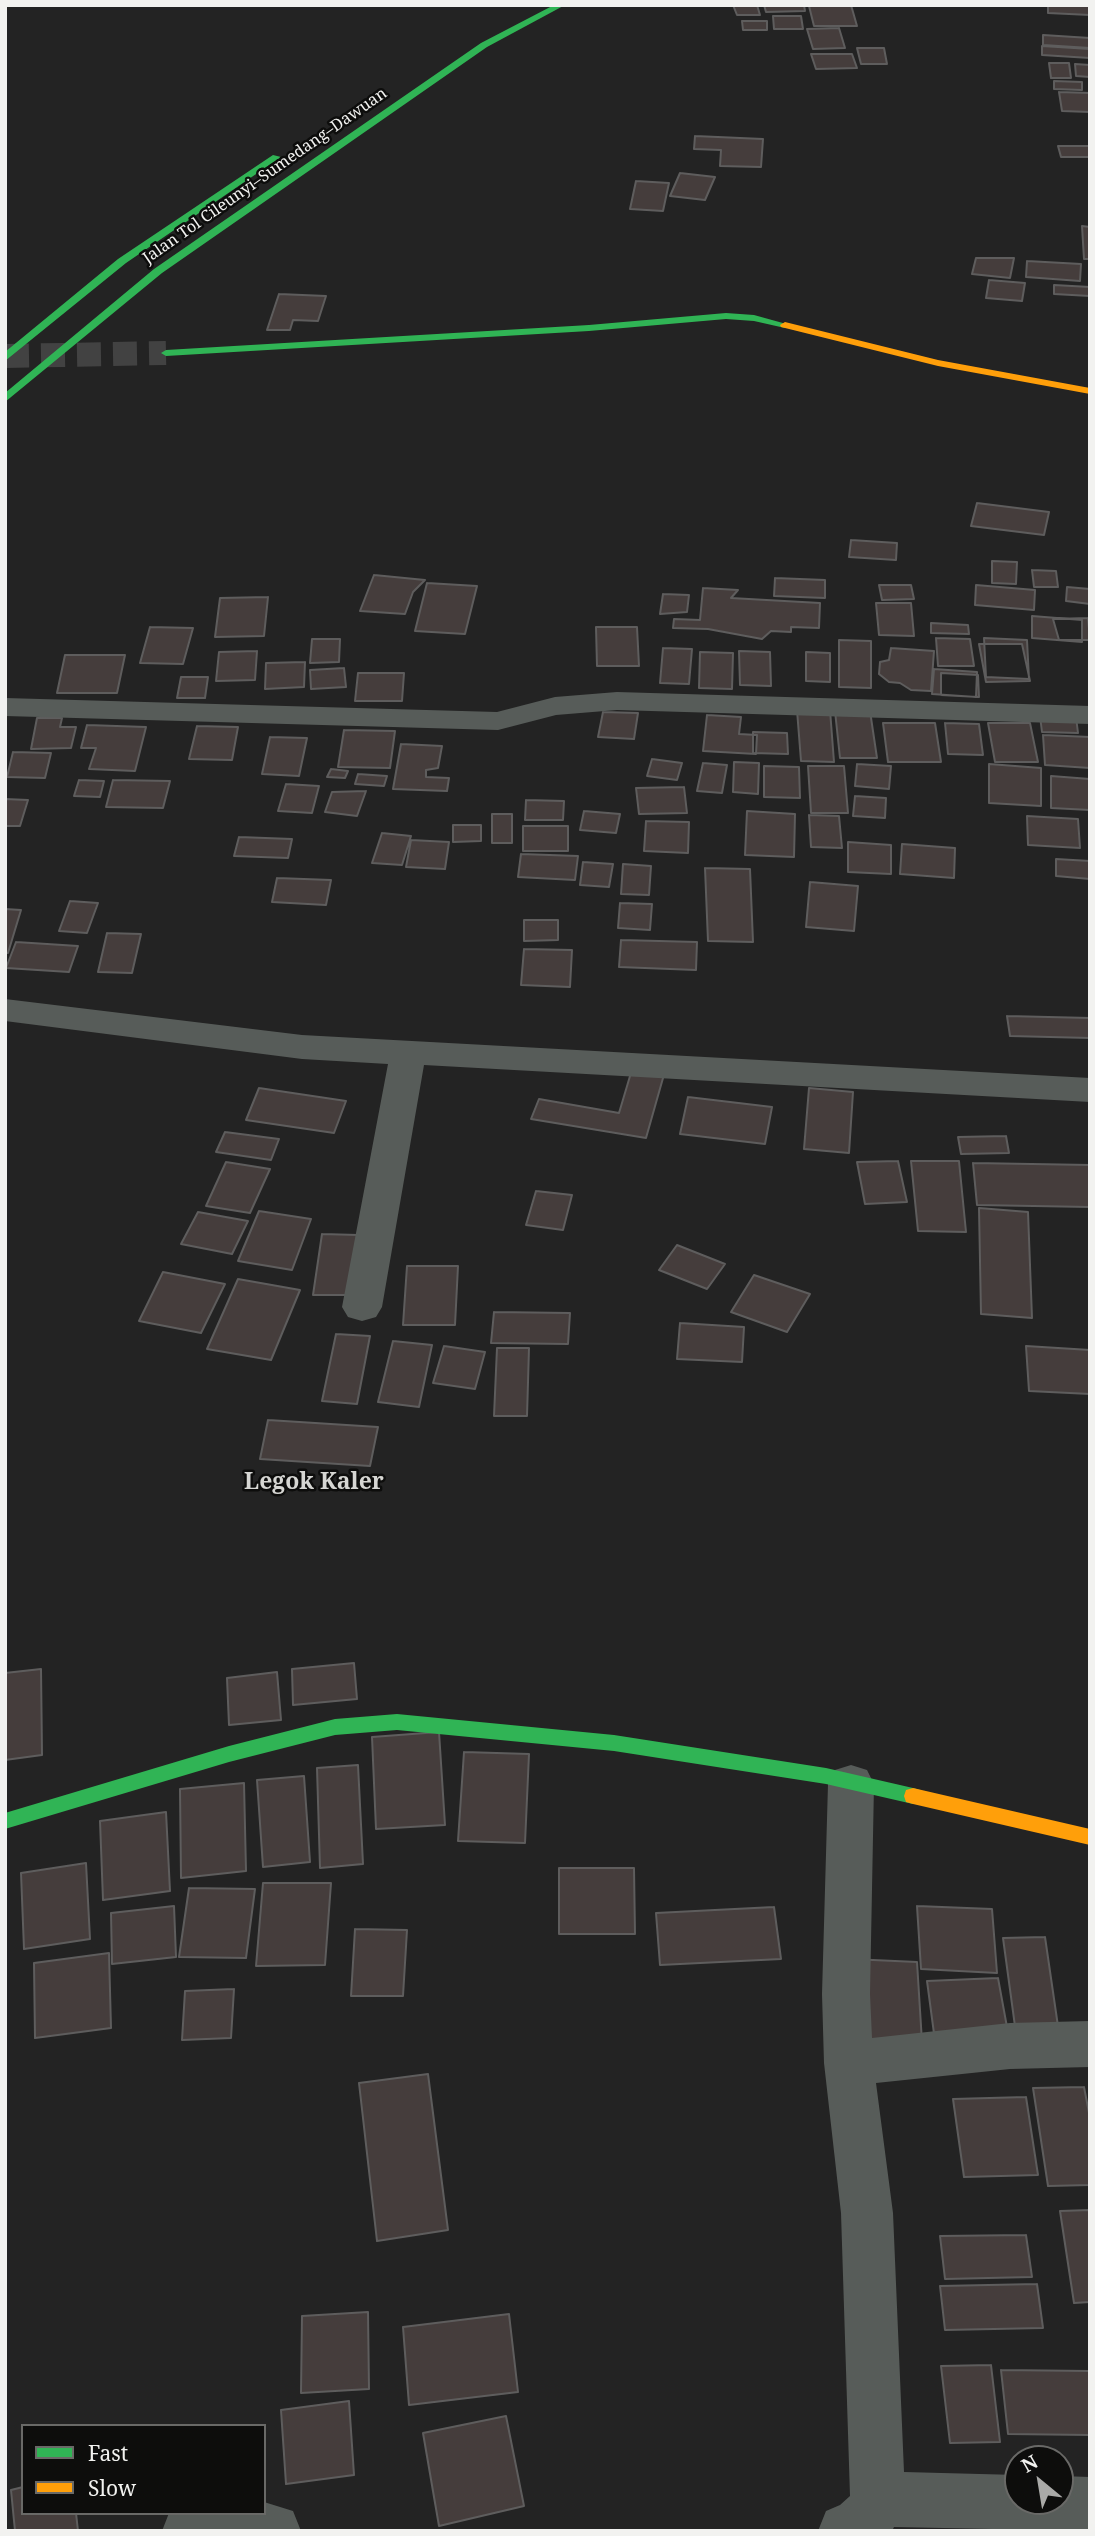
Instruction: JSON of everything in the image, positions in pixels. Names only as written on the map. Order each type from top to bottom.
[{"type":"main road","name":"Jalan Tol Cileunyi–Sumedang–Dawuan","points":[[5,399],[158,271],[484,45],[561,5]]},
{"type":"main road","name":"Jalan Tol Cileunyi–Sumedang–Dawuan","points":[[5,358],[122,261],[293,145]]},
{"type":"main road","points":[[166,353],[589,328],[726,316],[754,318],[938,363],[1090,391]]},
{"type":"main road","points":[[5,1821],[229,1754],[335,1727],[397,1721],[614,1744],[826,1776],[851,1784],[1090,1837]]},
{"type":"street","points":[[5,707],[498,721],[555,706],[617,701],[1090,715]]},
{"type":"street","points":[[5,1010],[302,1047],[1090,1090]]},
{"type":"street","points":[[362,1307],[408,1053]]},
{"type":"street","points":[[851,1784],[846,1994],[849,2063],[867,2213],[862,2515],[1090,2505]]},
{"type":"street","points":[[849,2063],[1010,2046],[1090,2043]]},
{"type":"street","points":[[190,2531],[220,2525],[273,2531]]},
{"type":"building","points":[[733,5],[757,5],[760,15],[737,15]]},
{"type":"building","points":[[764,5],[804,5],[805,11],[766,12]]},
{"type":"building","points":[[851,5],[857,26],[814,26],[809,6]]},
{"type":"building","points":[[1048,5],[1090,5],[1090,15],[1048,13]]},
{"type":"building","points":[[773,16],[801,16],[803,29],[774,29]]},
{"type":"building","points":[[742,21],[767,21],[767,30],[743,30]]},
{"type":"building","points":[[839,28],[845,48],[813,49],[807,29]]},
{"type":"building","points":[[1043,35],[1090,38],[1090,48],[1043,45]]},
{"type":"building","points":[[1042,46],[1090,49],[1090,58],[1042,55]]},
{"type":"building","points":[[857,48],[884,48],[887,64],[861,64]]},
{"type":"building","points":[[811,54],[852,54],[857,68],[816,69]]},
{"type":"building","points":[[1049,63],[1069,63],[1071,78],[1051,78]]},
{"type":"building","points":[[1075,64],[1090,65],[1090,77],[1076,76]]},
{"type":"building","points":[[1054,81],[1082,82],[1082,90],[1054,89]]},
{"type":"building","points":[[1059,92],[1090,93],[1090,112],[1062,111]]},
{"type":"building","points":[[695,136],[763,139],[761,167],[720,166],[721,150],[694,149]]},
{"type":"building","points":[[1058,146],[1090,146],[1090,157],[1061,157]]},
{"type":"building","points":[[680,173],[715,177],[705,200],[670,196]]},
{"type":"building","points":[[636,181],[669,183],[663,211],[630,209]]},
{"type":"building","points":[[1082,226],[1090,227],[1090,259],[1084,259]]},
{"type":"building","points":[[976,258],[1014,258],[1010,278],[972,274]]},
{"type":"building","points":[[1027,261],[1081,264],[1080,281],[1026,277]]},
{"type":"building","points":[[989,280],[1025,283],[1022,301],[986,298]]},
{"type":"building","points":[[1054,285],[1090,287],[1090,296],[1054,294]]},
{"type":"building","points":[[279,294],[326,296],[318,321],[293,320],[290,330],[267,330]]},
{"type":"building","points":[[977,503],[1049,512],[1044,535],[971,526]]},
{"type":"building","points":[[851,540],[897,543],[896,560],[849,557]]},
{"type":"building","points":[[992,561],[1017,562],[1016,584],[992,583]]},
{"type":"building","points":[[1032,570],[1056,571],[1058,587],[1034,587]]},
{"type":"building","points":[[374,575],[425,580],[413,592],[405,614],[360,611]]},
{"type":"building","points":[[775,578],[825,580],[825,598],[774,596]]},
{"type":"building","points":[[427,583],[477,586],[465,634],[415,631]]},
{"type":"building","points":[[879,585],[911,585],[914,599],[882,600]]},
{"type":"building","points":[[976,585],[1035,590],[1034,610],[975,605]]},
{"type":"building","points":[[1067,587],[1090,589],[1090,604],[1066,601]]},
{"type":"building","points":[[703,588],[738,590],[731,598],[820,603],[819,628],[791,627],[791,632],[771,631],[762,639],[708,629],[673,628],[674,619],[700,620]]},
{"type":"building","points":[[663,594],[689,595],[687,612],[660,614]]},
{"type":"building","points":[[268,597],[264,636],[215,637],[220,598]]},
{"type":"building","points":[[876,603],[911,603],[914,636],[879,635]]},
{"type":"building","points":[[1032,616],[1082,620],[1082,642],[1032,638]]},
{"type":"building","points":[[1088,618],[1090,640],[1059,640],[1053,619]]},
{"type":"building","points":[[931,623],[968,625],[969,634],[931,633]]},
{"type":"building","points":[[150,627],[193,628],[183,664],[140,663]]},
{"type":"building","points":[[596,627],[637,627],[639,666],[597,666]]},
{"type":"building","points":[[936,638],[970,639],[974,666],[938,666]]},
{"type":"building","points":[[984,638],[1027,640],[1029,679],[986,677]]},
{"type":"building","points":[[312,639],[340,639],[339,662],[310,663]]},
{"type":"building","points":[[839,640],[871,641],[871,688],[839,687]]},
{"type":"building","points":[[979,644],[1022,644],[1030,681],[986,682]]},
{"type":"building","points":[[663,648],[692,649],[689,684],[660,683]]},
{"type":"building","points":[[891,648],[934,651],[931,691],[911,690],[900,683],[889,682],[879,674],[880,662],[889,660]]},
{"type":"building","points":[[257,651],[255,680],[216,681],[219,652]]},
{"type":"building","points":[[739,651],[770,652],[771,686],[740,685]]},
{"type":"building","points":[[700,652],[733,653],[732,689],[699,688]]},
{"type":"building","points":[[806,652],[830,653],[830,682],[806,681]]},
{"type":"building","points":[[65,655],[125,655],[117,693],[57,693]]},
{"type":"building","points":[[305,662],[304,687],[265,689],[266,663]]},
{"type":"building","points":[[344,668],[346,687],[311,689],[310,670]]},
{"type":"building","points":[[934,669],[977,672],[976,697],[932,694]]},
{"type":"building","points":[[358,673],[404,673],[402,701],[355,701]]},
{"type":"building","points":[[941,673],[978,675],[979,697],[941,695]]},
{"type":"building","points":[[181,677],[208,677],[205,698],[177,698]]},
{"type":"building","points":[[797,710],[830,710],[834,762],[801,761]]},
{"type":"building","points":[[835,711],[870,711],[877,758],[840,758]]},
{"type":"building","points":[[603,712],[638,713],[634,739],[598,737]]},
{"type":"building","points":[[707,715],[741,717],[739,734],[757,735],[756,754],[703,751]]},
{"type":"building","points":[[1040,716],[1076,717],[1078,733],[1042,732]]},
{"type":"building","points":[[37,718],[62,718],[60,727],[76,727],[71,748],[31,749]]},
{"type":"building","points":[[883,723],[935,723],[941,762],[888,762]]},
{"type":"building","points":[[945,723],[979,724],[983,755],[948,754]]},
{"type":"building","points":[[988,723],[1030,723],[1038,762],[995,762]]},
{"type":"building","points":[[87,725],[146,727],[135,771],[89,769],[96,748],[81,748]]},
{"type":"building","points":[[197,726],[238,727],[232,760],[189,759]]},
{"type":"building","points":[[344,730],[395,731],[390,768],[338,767]]},
{"type":"building","points":[[753,732],[787,733],[788,754],[753,753]]},
{"type":"building","points":[[1043,735],[1090,737],[1090,768],[1045,765]]},
{"type":"building","points":[[270,737],[307,738],[299,776],[262,774]]},
{"type":"building","points":[[401,744],[442,746],[438,768],[426,770],[426,777],[449,778],[447,791],[393,789]]},
{"type":"building","points":[[13,752],[51,753],[45,778],[7,777]]},
{"type":"building","points":[[652,759],[682,763],[677,780],[647,776]]},
{"type":"building","points":[[734,762],[759,763],[758,794],[733,792]]},
{"type":"building","points":[[703,763],[727,765],[722,793],[697,791]]},
{"type":"building","points":[[857,764],[891,766],[889,789],[855,786]]},
{"type":"building","points":[[989,764],[1041,768],[1041,806],[989,803]]},
{"type":"building","points":[[764,766],[799,767],[800,798],[764,797]]},
{"type":"building","points":[[808,766],[844,766],[848,813],[811,813]]},
{"type":"building","points":[[331,769],[348,771],[345,778],[327,777]]},
{"type":"building","points":[[358,774],[387,776],[384,786],[355,784]]},
{"type":"building","points":[[1051,776],[1090,779],[1090,810],[1051,808]]},
{"type":"building","points":[[79,780],[104,781],[100,797],[74,796]]},
{"type":"building","points":[[113,780],[170,781],[163,808],[106,807]]},
{"type":"building","points":[[286,784],[319,786],[312,813],[278,811]]},
{"type":"building","points":[[684,787],[687,813],[639,814],[636,788]]},
{"type":"building","points":[[366,791],[357,816],[325,812],[332,792]]},
{"type":"building","points":[[855,796],[886,798],[885,818],[853,816]]},
{"type":"building","points":[[5,799],[28,800],[20,826],[5,826]]},
{"type":"building","points":[[526,800],[564,801],[563,820],[525,820]]},
{"type":"building","points":[[584,811],[620,814],[616,833],[580,830]]},
{"type":"building","points":[[747,811],[795,814],[794,857],[745,855]]},
{"type":"building","points":[[492,814],[512,814],[512,843],[492,843]]},
{"type":"building","points":[[809,815],[839,816],[842,848],[811,847]]},
{"type":"building","points":[[1027,816],[1078,819],[1080,848],[1028,845]]},
{"type":"building","points":[[646,821],[689,822],[688,853],[644,851]]},
{"type":"building","points":[[453,825],[481,825],[481,841],[453,842]]},
{"type":"building","points":[[523,826],[568,826],[568,851],[523,851]]},
{"type":"building","points":[[382,833],[411,836],[402,865],[372,863]]},
{"type":"building","points":[[239,837],[292,839],[288,858],[234,856]]},
{"type":"building","points":[[411,840],[449,842],[445,869],[406,867]]},
{"type":"building","points":[[848,842],[891,845],[891,874],[848,872]]},
{"type":"building","points":[[902,844],[955,848],[954,878],[900,874]]},
{"type":"building","points":[[521,854],[578,856],[575,880],[518,877]]},
{"type":"building","points":[[1056,859],[1090,861],[1090,879],[1056,876]]},
{"type":"building","points":[[583,862],[613,864],[609,887],[580,885]]},
{"type":"building","points":[[623,864],[651,866],[649,895],[621,894]]},
{"type":"building","points":[[705,868],[750,869],[753,942],[708,941]]},
{"type":"building","points":[[277,878],[331,880],[326,905],[272,902]]},
{"type":"building","points":[[810,882],[858,886],[854,931],[806,927]]},
{"type":"building","points":[[70,901],[98,903],[87,933],[59,931]]},
{"type":"building","points":[[620,903],[652,904],[650,930],[618,928]]},
{"type":"building","points":[[5,909],[21,910],[8,953],[5,953]]},
{"type":"building","points":[[524,920],[558,920],[558,940],[524,941]]},
{"type":"building","points":[[107,933],[141,934],[132,973],[98,972]]},
{"type":"building","points":[[621,940],[697,942],[696,970],[619,967]]},
{"type":"building","points":[[16,942],[78,946],[69,972],[6,968]]},
{"type":"building","points":[[524,949],[572,950],[570,987],[521,985]]},
{"type":"building","points":[[1007,1016],[1090,1018],[1090,1038],[1010,1036]]},
{"type":"building","points":[[633,1066],[665,1071],[646,1138],[531,1119],[539,1099],[619,1113]]},
{"type":"building","points":[[259,1088],[346,1101],[334,1133],[246,1120]]},
{"type":"building","points":[[809,1088],[853,1092],[849,1153],[804,1149]]},
{"type":"building","points":[[688,1097],[772,1107],[765,1144],[680,1134]]},
{"type":"building","points":[[225,1132],[279,1139],[271,1160],[216,1152]]},
{"type":"building","points":[[1006,1136],[1009,1153],[961,1154],[958,1137]]},
{"type":"building","points":[[898,1161],[907,1202],[865,1204],[857,1162]]},
{"type":"building","points":[[911,1161],[959,1161],[966,1232],[918,1231]]},
{"type":"building","points":[[226,1162],[270,1169],[250,1213],[206,1206]]},
{"type":"building","points":[[973,1163],[1090,1165],[1090,1207],[977,1205]]},
{"type":"building","points":[[536,1191],[572,1195],[563,1230],[526,1225]]},
{"type":"building","points":[[979,1208],[1028,1212],[1032,1318],[981,1314]]},
{"type":"building","points":[[259,1211],[311,1219],[292,1270],[238,1261]]},
{"type":"building","points":[[198,1212],[248,1221],[232,1254],[181,1244]]},
{"type":"building","points":[[322,1234],[358,1235],[349,1295],[313,1295]]},
{"type":"building","points":[[677,1245],[725,1264],[707,1289],[659,1270]]},
{"type":"building","points":[[407,1266],[458,1266],[455,1325],[403,1325]]},
{"type":"building","points":[[163,1272],[225,1284],[201,1333],[139,1321]]},
{"type":"building","points":[[754,1275],[810,1294],[787,1332],[731,1312]]},
{"type":"building","points":[[238,1279],[300,1290],[271,1360],[207,1349]]},
{"type":"building","points":[[494,1312],[570,1313],[568,1344],[491,1343]]},
{"type":"building","points":[[680,1323],[744,1327],[742,1362],[677,1359]]},
{"type":"building","points":[[336,1334],[370,1336],[357,1404],[322,1401]]},
{"type":"building","points":[[393,1341],[432,1345],[419,1407],[378,1402]]},
{"type":"building","points":[[444,1346],[485,1352],[475,1389],[433,1383]]},
{"type":"building","points":[[1026,1346],[1090,1350],[1090,1394],[1029,1391]]},
{"type":"building","points":[[497,1348],[529,1348],[527,1416],[494,1416]]},
{"type":"building","points":[[268,1420],[378,1427],[370,1466],[260,1459]]},
{"type":"building","points":[[354,1663],[357,1699],[293,1705],[292,1669]]},
{"type":"building","points":[[41,1669],[42,1755],[5,1760],[5,1673]]},
{"type":"building","points":[[277,1672],[281,1720],[229,1725],[227,1678]]},
{"type":"building","points":[[439,1732],[445,1825],[376,1829],[372,1737]]},
{"type":"building","points":[[464,1752],[529,1754],[525,1843],[458,1841]]},
{"type":"building","points":[[358,1765],[363,1864],[320,1868],[317,1768]]},
{"type":"building","points":[[304,1776],[310,1862],[263,1867],[257,1780]]},
{"type":"building","points":[[244,1783],[246,1871],[181,1878],[180,1789]]},
{"type":"building","points":[[166,1812],[170,1891],[103,1900],[100,1821]]},
{"type":"building","points":[[86,1863],[90,1939],[24,1949],[21,1873]]},
{"type":"building","points":[[559,1868],[634,1868],[635,1934],[559,1934]]},
{"type":"building","points":[[263,1883],[331,1883],[325,1965],[256,1966]]},
{"type":"building","points":[[189,1888],[255,1889],[246,1958],[179,1957]]},
{"type":"building","points":[[174,1906],[176,1957],[112,1964],[111,1913]]},
{"type":"building","points":[[917,1906],[992,1909],[997,1973],[921,1969]]},
{"type":"building","points":[[774,1907],[781,1959],[660,1965],[656,1913]]},
{"type":"building","points":[[355,1929],[407,1930],[403,1996],[351,1996]]},
{"type":"building","points":[[1045,1937],[1060,2040],[1017,2041],[1003,1938]]},
{"type":"building","points":[[109,1953],[111,2028],[35,2038],[34,1963]]},
{"type":"building","points":[[851,1959],[917,1962],[922,2042],[855,2039]]},
{"type":"building","points":[[998,1978],[1009,2038],[935,2041],[927,1981]]},
{"type":"building","points":[[234,1989],[231,2038],[182,2040],[185,1991]]},
{"type":"building","points":[[428,2074],[448,2230],[377,2241],[359,2083]]},
{"type":"building","points":[[1084,2087],[1090,2118],[1090,2185],[1048,2186],[1033,2088]]},
{"type":"building","points":[[1026,2097],[1038,2175],[964,2177],[953,2099]]},
{"type":"building","points":[[1090,2210],[1090,2302],[1074,2303],[1060,2211]]},
{"type":"building","points":[[1026,2235],[1032,2277],[945,2279],[940,2236]]},
{"type":"building","points":[[1037,2284],[1043,2328],[945,2330],[940,2286]]},
{"type":"building","points":[[368,2312],[369,2389],[301,2393],[302,2316]]},
{"type":"building","points":[[509,2314],[518,2392],[409,2405],[403,2327]]},
{"type":"building","points":[[991,2365],[1000,2442],[950,2443],[941,2366]]},
{"type":"building","points":[[1001,2370],[1089,2371],[1090,2435],[1008,2434]]},
{"type":"building","points":[[349,2401],[354,2475],[286,2484],[281,2410]]},
{"type":"building","points":[[506,2416],[524,2506],[439,2526],[423,2433]]},
{"type":"building","points":[[21,2488],[21,2515],[76,2515],[78,2531],[15,2531],[11,2490]]},
{"type":"tunnel","points":[[5,356],[166,353]]},
{"type":"traffic: fast","points":[[5,399],[158,271],[484,45],[561,5]]},
{"type":"traffic: fast","points":[[5,358],[122,261],[276,157]]},
{"type":"traffic: fast","points":[[166,353],[589,328],[726,316],[754,318],[785,325]]},
{"type":"traffic: fast","points":[[5,1821],[229,1754],[335,1727],[397,1722],[614,1743],[826,1776],[913,1796]]},
{"type":"traffic: slow","points":[[785,325],[938,363],[1090,391]]},
{"type":"traffic: slow","points":[[913,1796],[1090,1837]]},
{"type":"district","name":"Legok Kaler","points":[[314,1482]]}]
